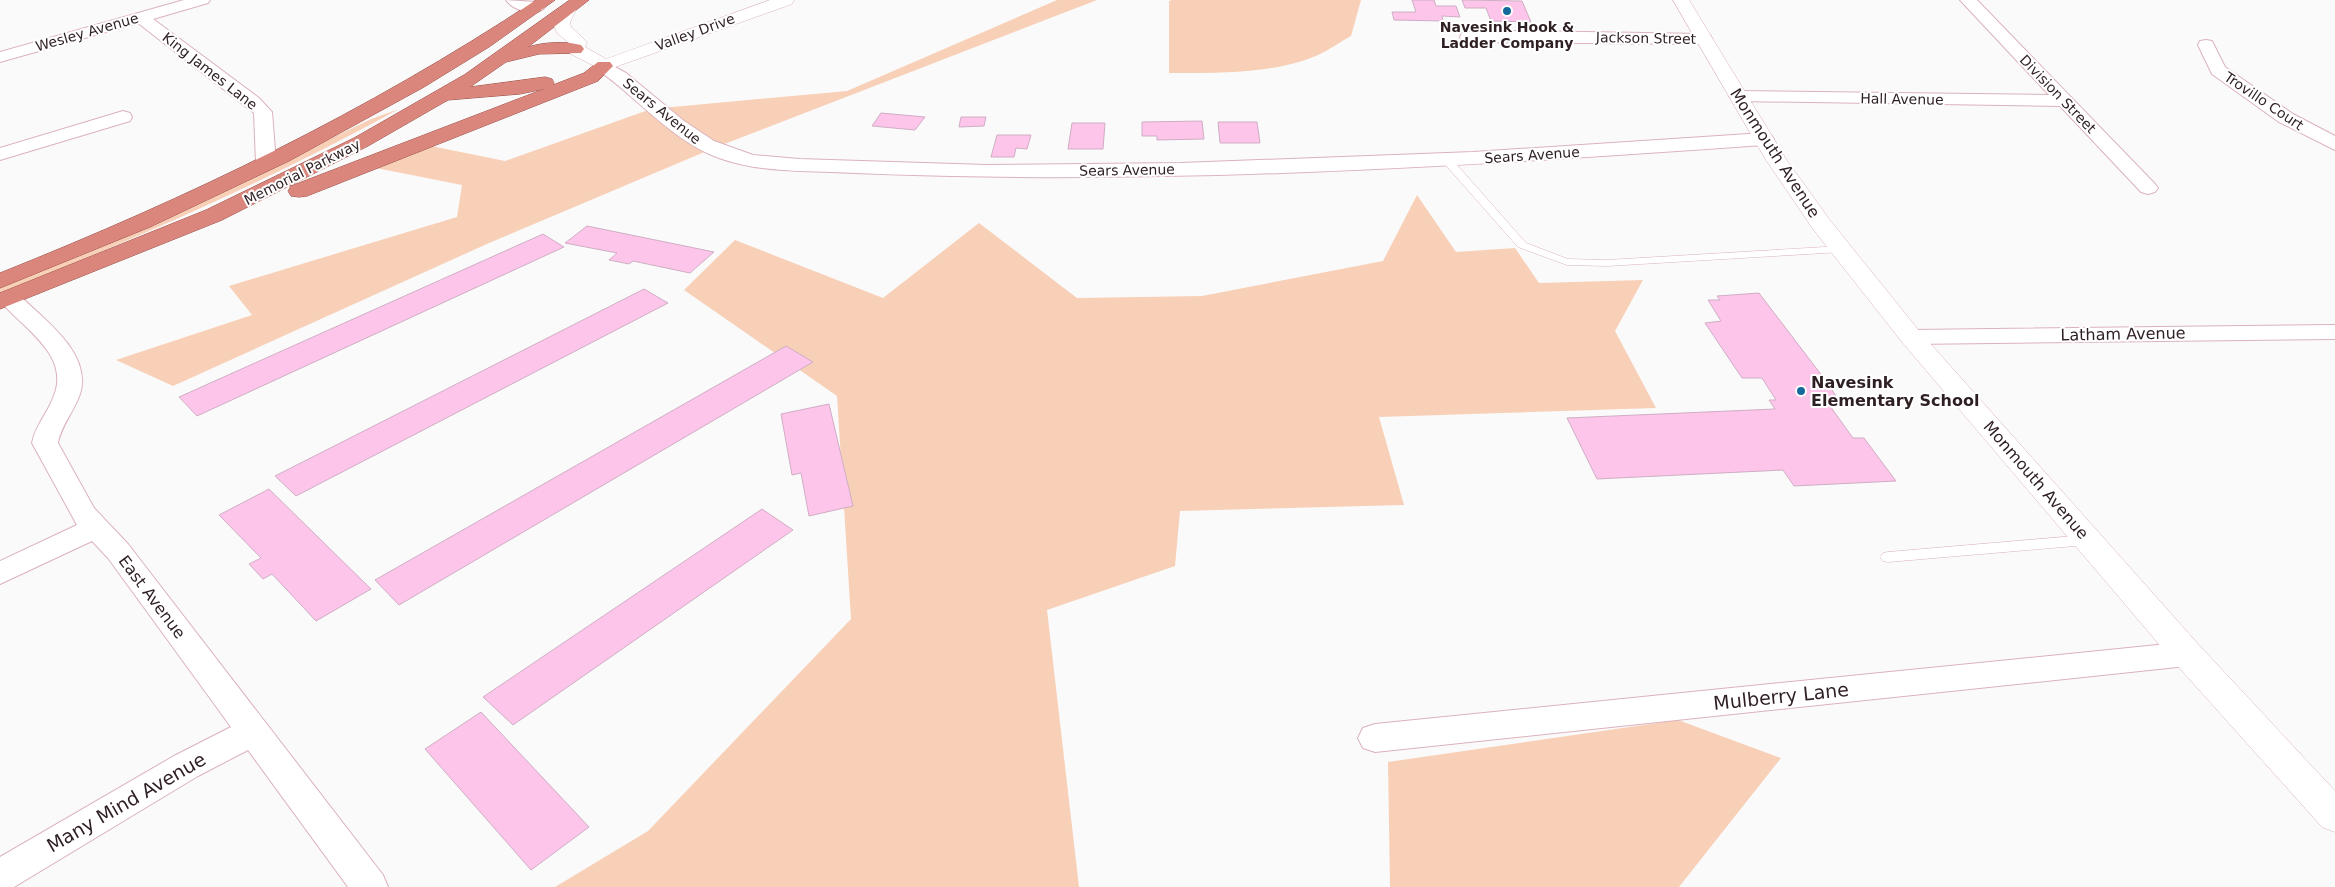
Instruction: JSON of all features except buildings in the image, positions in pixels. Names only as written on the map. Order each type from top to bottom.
[{"type":"highway","name":"Memorial Parkway","points":[[3,294],[110,236],[266,164],[383,104],[489,40],[542,3]]},
{"type":"highway","name":"Memorial Parkway","points":[[3,294],[214,215],[361,142],[444,95],[502,58],[513,48],[575,5]]},
{"type":"highway","points":[[502,58],[539,49],[575,49]]},
{"type":"highway","points":[[383,104],[444,95],[520,88],[542,84],[604,66]]},
{"type":"highway","points":[[214,215],[299,191],[591,77],[604,66]]},
{"type":"street","name":"Wesley Avenue","points":[[0,57],[202,0]]},
{"type":"street","points":[[514,0],[523,6],[542,3]]},
{"type":"street","name":"Valley Drive","points":[[604,66],[786,0]]},
{"type":"street","name":"Monmouth Avenue","points":[[1681,0],[1764,140],[1821,224],[1911,337],[2187,654],[2335,816]]},
{"type":"street","name":"Division Street","points":[[1968,0],[2148,188]]},
{"type":"street","points":[[575,5],[561,22],[563,29],[578,42],[575,49]]},
{"type":"street","name":"King James Lane","points":[[140,17],[253,102],[263,112],[266,164]]},
{"type":"street","name":"Jackson Street","points":[[1468,37],[1704,39]]},
{"type":"street","name":"Trovillo Court","points":[[2206,45],[2218,70],[2253,97],[2335,144]]},
{"type":"street","name":"Sears Avenue","points":[[575,49],[604,66],[702,144],[737,157],[797,165],[944,170],[1053,171],[1447,160],[1764,140]]},
{"type":"street","name":"Hall Avenue","points":[[1738,96],[2065,102]]},
{"type":"street","points":[[0,154],[123,117]]},
{"type":"street","name":"East Avenue","points":[[3,294],[40,329],[64,358],[71,376],[66,397],[46,433],[45,443],[80,507],[95,528],[118,551],[370,887]]},
{"type":"street","name":"Latham Avenue","points":[[1911,337],[2335,332]]},
{"type":"street","points":[[0,573],[95,528]]},
{"type":"street","name":"Mulberry Lane","points":[[1375,738],[2187,654]]},
{"type":"street","name":"Many Mind Avenue","points":[[0,876],[186,766],[254,731]]},
{"type":"lane","points":[[1447,160],[1522,245],[1567,262],[1606,262],[1842,249]]},
{"type":"lane","points":[[1888,557],[2087,540]]},
{"type":"shaded area","points":[[1057,0],[1097,0],[714,148],[489,243],[173,386],[116,360],[252,315],[229,286],[457,217],[462,185],[376,168],[431,146],[505,161],[651,109],[847,91]]},
{"type":"shaded area","points":[[1361,0],[1351,36],[1318,55],[1283,66],[1265,69],[1169,73],[1169,1]]},
{"type":"shaded area","points":[[399,109],[252,184],[152,230],[0,293],[0,288],[160,222],[371,119]]},
{"type":"shaded area","points":[[1417,195],[1456,252],[1515,248],[1539,283],[1643,280],[1615,331],[1656,408],[1379,417],[1404,505],[1180,511],[1175,566],[1047,610],[1079,887],[555,887],[648,831],[851,619],[837,396],[684,290],[735,240],[883,298],[979,223],[1077,298],[1202,296],[1383,261]]},
{"type":"shaded area","points":[[1678,720],[1781,758],[1679,887],[1390,887],[1388,762]]},
{"type":"place","name":"Navesink Hook & Ladder Company","points":[[1507,11]]},
{"type":"place","name":"Navesink Elementary School","points":[[1801,391]]}]
